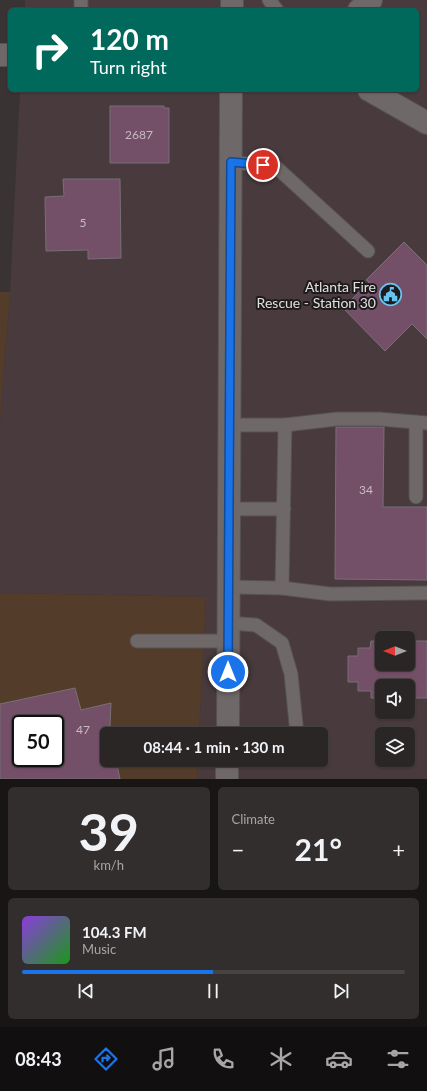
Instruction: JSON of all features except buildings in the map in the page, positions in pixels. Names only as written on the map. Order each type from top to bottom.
[{"type":"main road","points":[[362,8],[372,0]]},
{"type":"main road","points":[[228,727],[231,92]]},
{"type":"main road","points":[[373,92],[427,123]]},
{"type":"main road","points":[[227,767],[227,779]]},
{"type":"lane","points":[[269,0],[275,8]]},
{"type":"lane","points":[[231,162],[276,167],[368,251]]},
{"type":"lane","points":[[229,425],[285,425],[337,419],[379,419],[422,423],[416,497]]},
{"type":"lane","points":[[282,588],[285,425]]},
{"type":"lane","points":[[229,509],[284,509]]},
{"type":"lane","points":[[228,587],[282,588],[330,594],[427,593]]},
{"type":"lane","points":[[137,641],[228,632],[256,625],[282,643],[291,674],[296,727]]},
{"type":"shaded area","points":[[25,0],[427,0],[427,779],[197,779],[198,767],[328,767],[328,727],[199,727],[206,597],[0,593],[0,421],[10,292],[20,92],[419,92],[419,8],[25,8]]},
{"type":"shaded area","points":[[0,292],[10,292],[0,421]]},
{"type":"shaded area","points":[[0,593],[206,597],[199,727],[100,727],[100,767],[198,767],[197,779],[0,779]]},
{"type":"place","name":"Atlanta Fire Rescue - Station 30","points":[[391,295]]},
{"type":"route","points":[[228,672],[231,162],[263,165]]}]
